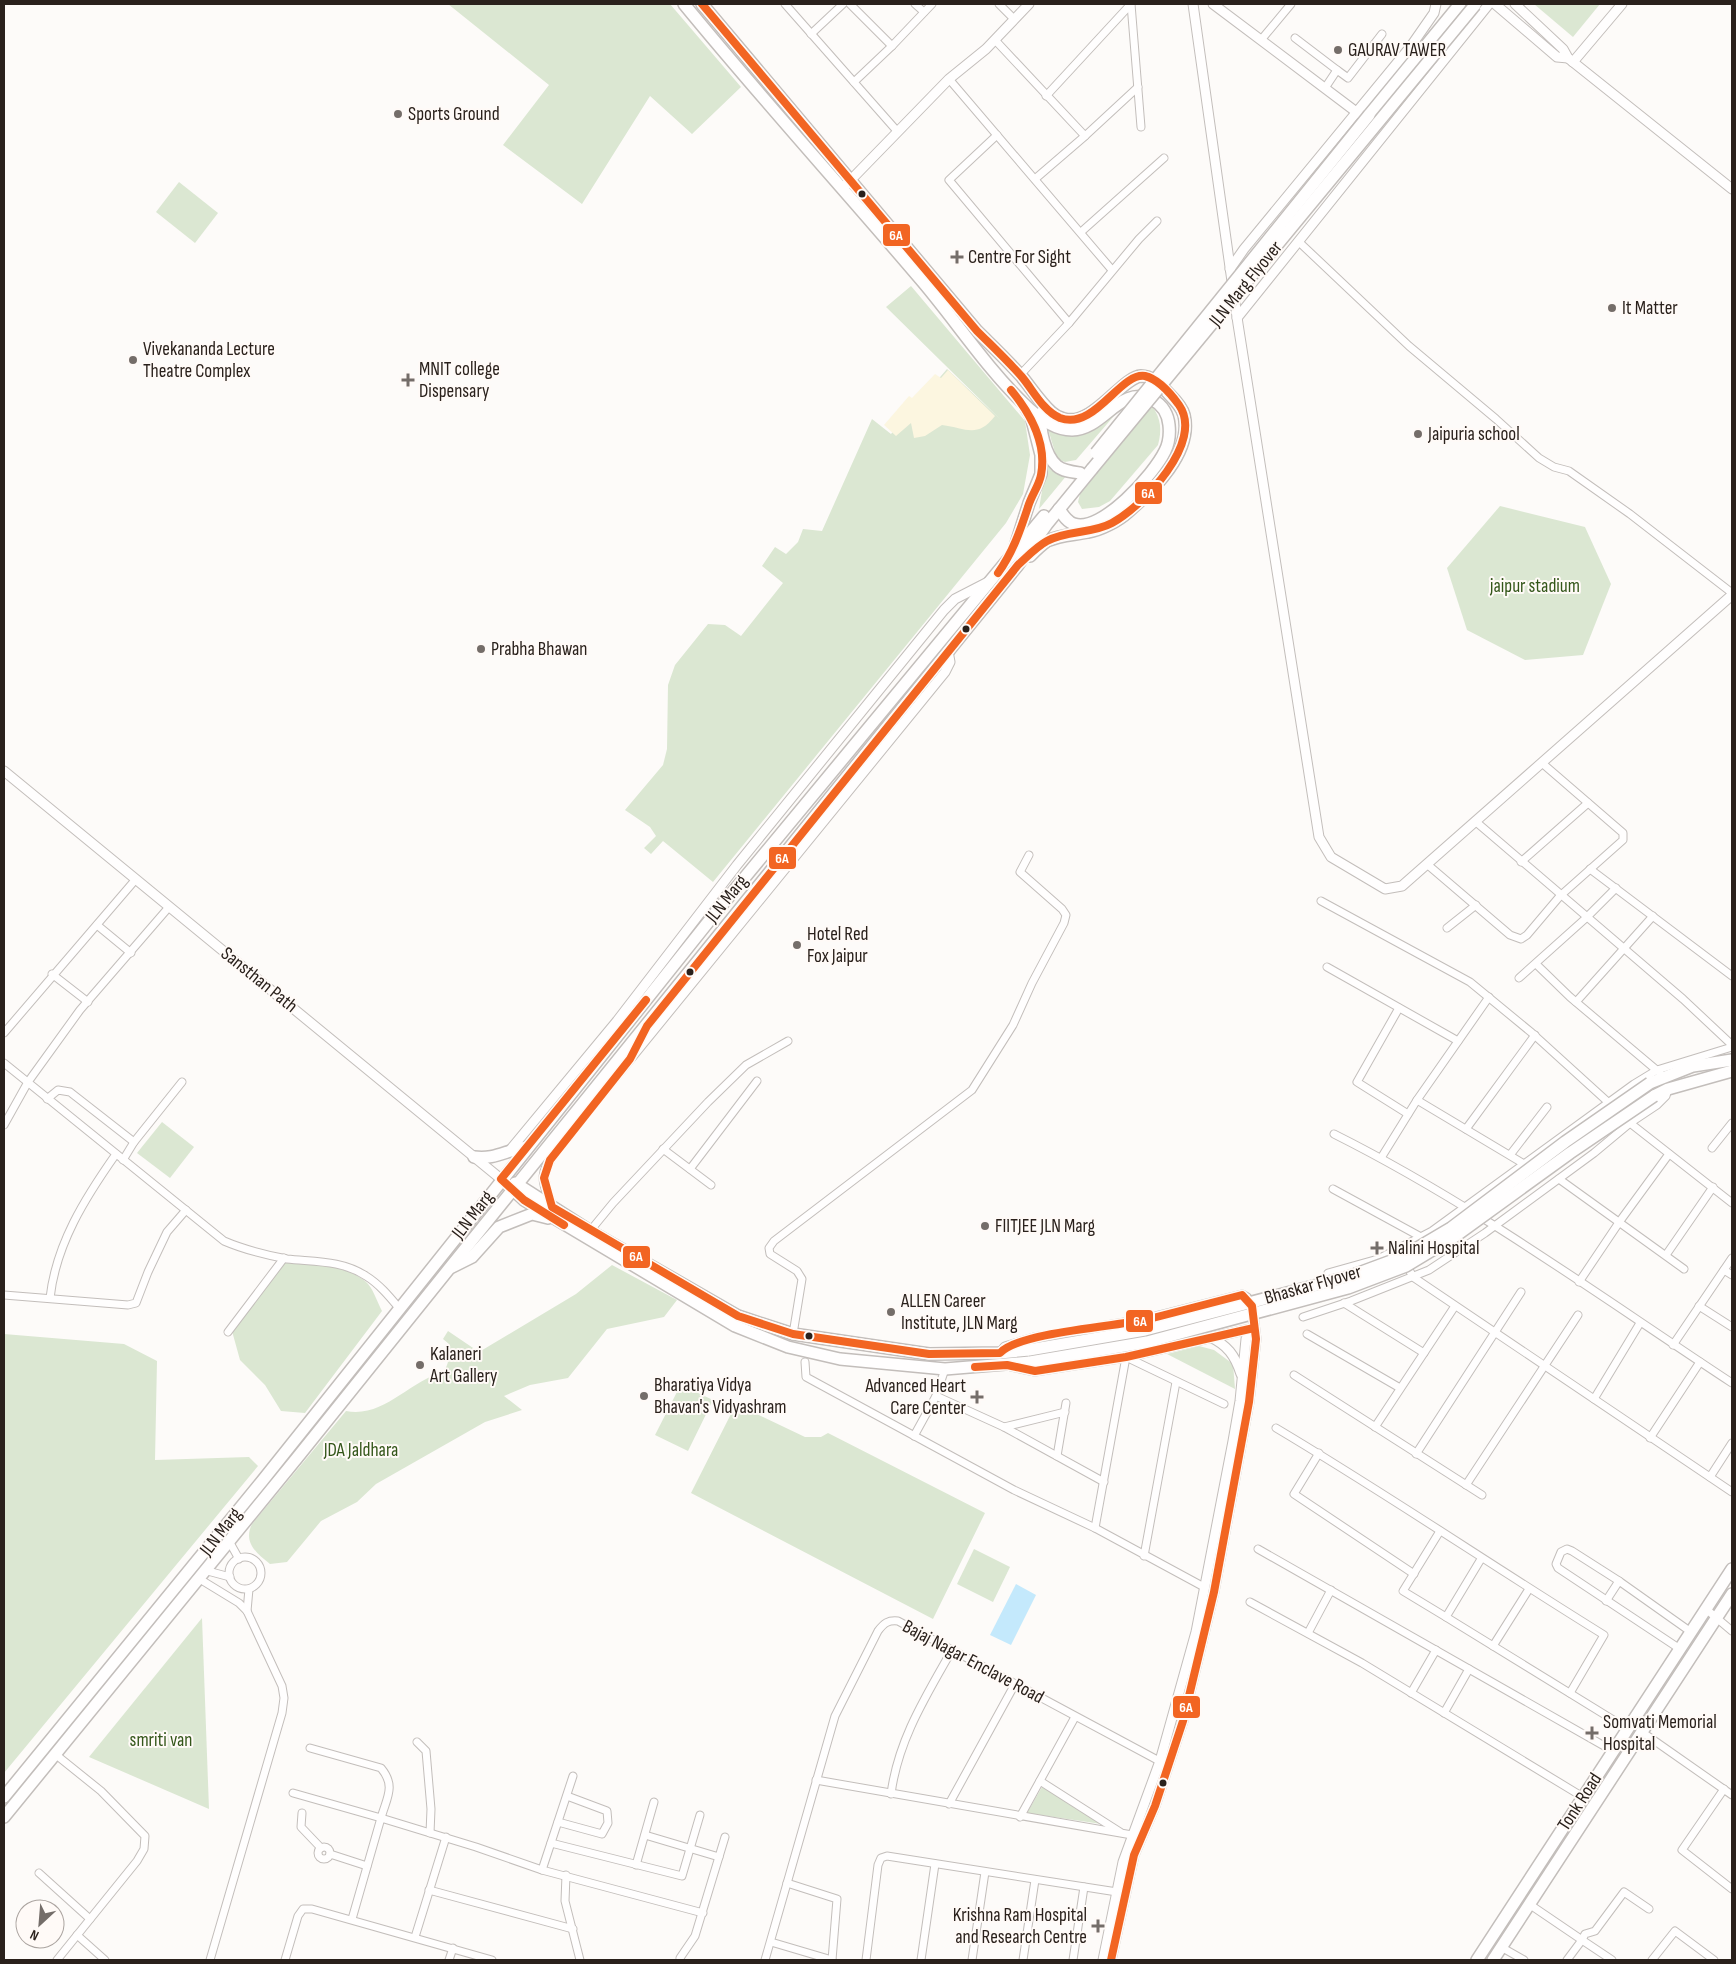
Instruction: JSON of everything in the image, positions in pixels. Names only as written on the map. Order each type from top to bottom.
[{"type":"main road","points":[[684,4],[752,87],[878,230],[982,358],[1024,404],[1055,426],[1071,430],[1096,423],[1120,402],[1136,396],[1156,402],[1166,414],[1169,424],[1169,439],[1165,452],[1149,474],[1112,513],[1090,524],[1076,525],[1067,521],[1059,509]]},
{"type":"main road","points":[[702,4],[977,330],[1020,375],[1052,413],[1065,420],[1082,417],[1101,407],[1123,386],[1138,376],[1148,377],[1158,383],[1175,400],[1184,413],[1185,431],[1180,452],[1146,495],[1127,514],[1107,526],[1047,541],[1018,565]]},
{"type":"main road","name":"JLN Marg Flyover","points":[[1080,473],[1090,466],[1475,4]]},
{"type":"main road","name":"JLN Marg Flyover","points":[[1018,565],[1154,378],[1448,20],[1457,6]]},
{"type":"main road","points":[[878,230],[887,222]]},
{"type":"main road","points":[[1041,400],[1040,417],[1045,443],[1053,461],[1058,467],[1080,473]]},
{"type":"main road","points":[[1013,554],[1028,503],[1041,474],[1041,455],[1031,416],[1024,404]]},
{"type":"main road","name":"JLN Marg","points":[[4,1797],[263,1480],[527,1147],[581,1073],[993,580],[1080,473]]},
{"type":"main road","name":"JLN Marg","points":[[4,1817],[201,1574],[298,1458],[647,1026],[715,947],[1018,565]]},
{"type":"main road","points":[[630,1059],[647,1026]]},
{"type":"main road","name":"Bhaskar Flyover","points":[[737,1321],[793,1334],[929,1354],[1000,1353],[1029,1350],[1145,1330],[1348,1277],[1402,1257],[1451,1228],[1565,1142],[1650,1083],[1660,1073],[1732,1060]]},
{"type":"main road","name":"Bhaskar Flyover","points":[[737,1321],[788,1347],[840,1359],[945,1369],[1030,1362],[1147,1342],[1348,1288],[1406,1266],[1454,1236],[1654,1096],[1668,1089],[1730,1075]]},
{"type":"main road","points":[[474,1157],[492,1158],[511,1149],[527,1147]]},
{"type":"main road","points":[[503,1177],[516,1187],[590,1230],[737,1321]]},
{"type":"main road","points":[[516,1187],[524,1200],[737,1321]]},
{"type":"main road","points":[[448,1270],[472,1257],[499,1227],[532,1214],[557,1220]]},
{"type":"main road","name":"Tonk Road","points":[[1477,1960],[1732,1569]]},
{"type":"main road","name":"Tonk Road","points":[[1493,1960],[1732,1594]]},
{"type":"street","points":[[785,4],[897,131]]},
{"type":"street","points":[[811,34],[843,4]]},
{"type":"street","points":[[850,4],[892,46]]},
{"type":"street","points":[[916,4],[924,12]]},
{"type":"street","points":[[854,82],[932,4]]},
{"type":"street","points":[[999,4],[1014,19]]},
{"type":"street","points":[[842,188],[949,79],[995,40],[1029,4]]},
{"type":"street","points":[[1131,4],[1141,126]]},
{"type":"street","points":[[1046,96],[1131,4]]},
{"type":"street","points":[[1193,4],[1237,318],[1318,837],[1331,857],[1385,889],[1402,886],[1428,865],[1475,821],[1732,594],[1630,514],[1569,472],[1554,467],[1538,458],[1496,419],[1408,346],[1299,242]]},
{"type":"street","points":[[1213,4],[1386,134]]},
{"type":"street","points":[[1261,40],[1291,4]]},
{"type":"street","points":[[1230,269],[1244,249],[1356,111],[1411,46],[1434,12],[1436,4]]},
{"type":"street","points":[[1237,318],[1489,4]]},
{"type":"street","points":[[1495,4],[1557,57],[1570,60]]},
{"type":"street","points":[[1515,4],[1563,49],[1570,60],[1732,189]]},
{"type":"street","points":[[1570,60],[1622,4]]},
{"type":"street","points":[[1295,38],[1348,78],[1382,34]]},
{"type":"street","points":[[995,40],[1085,136]]},
{"type":"street","points":[[1325,88],[1337,70]]},
{"type":"street","points":[[949,79],[1082,232],[1112,270]]},
{"type":"street","points":[[1035,179],[1138,87]]},
{"type":"street","points":[[997,135],[949,180],[1069,323]]},
{"type":"street","points":[[1082,232],[1164,158]]},
{"type":"street","points":[[1020,375],[1069,323],[1112,270],[1157,221]]},
{"type":"street","points":[[511,1149],[581,1073],[737,865],[944,610],[955,599],[993,580]]},
{"type":"street","points":[[1428,865],[1510,935],[1521,939],[1560,896],[1623,840],[1623,833],[1542,763]]},
{"type":"street","name":"Sansthan Path","points":[[4,771],[486,1167],[503,1177]]},
{"type":"street","points":[[1521,862],[1588,803]]},
{"type":"street","points":[[1328,1273],[1378,1259],[1432,1232],[1609,1103],[1660,1073],[1732,1046],[1683,999],[1560,896],[1475,821]]},
{"type":"street","points":[[793,1334],[802,1279],[797,1270],[770,1254],[769,1248],[774,1241],[972,1090],[1013,1025],[1032,983],[1064,923],[1066,915],[1062,909],[1020,872],[1029,855]]},
{"type":"street","points":[[1590,869],[1732,976]]},
{"type":"street","points":[[4,1033],[52,974],[136,879]]},
{"type":"street","points":[[1519,978],[1586,918],[1616,888]]},
{"type":"street","points":[[1321,901],[1470,982],[1535,1035],[1609,1103]]},
{"type":"street","points":[[1447,928],[1476,905]]},
{"type":"street","points":[[4,1125],[28,1082],[80,1010],[169,907]]},
{"type":"street","points":[[1576,1002],[1622,948],[1634,938],[1653,916]]},
{"type":"street","points":[[97,925],[131,953]]},
{"type":"street","points":[[552,1207],[542,1178],[545,1168],[555,1151],[630,1059],[715,947]]},
{"type":"street","points":[[1536,964],[1576,1002],[1660,1073]]},
{"type":"street","points":[[1327,967],[1458,1042]]},
{"type":"street","points":[[52,974],[88,1002]]},
{"type":"street","points":[[1381,1158],[1417,1100],[1489,997]]},
{"type":"street","points":[[1399,1008],[1357,1082],[1408,1114]]},
{"type":"street","points":[[1466,1129],[1535,1035]]},
{"type":"street","points":[[590,1230],[664,1149],[746,1065],[788,1041]]},
{"type":"street","points":[[4,1063],[47,1100],[224,1241],[242,1249],[284,1258],[324,1261],[349,1267],[365,1275],[382,1289],[399,1308]]},
{"type":"street","points":[[690,1169],[757,1081]]},
{"type":"street","points":[[123,1160],[134,1142],[182,1082]]},
{"type":"street","points":[[1303,1317],[1429,1270],[1495,1226],[1630,1123],[1657,1105],[1666,1096],[1668,1089]]},
{"type":"street","points":[[47,1100],[58,1090],[70,1092],[134,1142]]},
{"type":"street","points":[[1417,1100],[1524,1164]]},
{"type":"street","points":[[1510,1155],[1547,1107]]},
{"type":"street","points":[[1630,1123],[1732,1203]]},
{"type":"street","points":[[1712,1148],[1732,1123]]},
{"type":"street","points":[[1334,1134],[1381,1158],[1465,1207],[1732,1383]]},
{"type":"street","points":[[664,1149],[711,1185]]},
{"type":"street","points":[[50,1298],[52,1279],[63,1243],[92,1188],[116,1154]]},
{"type":"street","points":[[1579,1282],[1620,1221],[1669,1154]]},
{"type":"street","points":[[1559,1179],[1620,1221],[1684,1269]]},
{"type":"street","points":[[1666,1255],[1712,1187]]},
{"type":"street","points":[[1333,1189],[1421,1237]]},
{"type":"street","points":[[4,1295],[128,1305],[136,1303],[167,1232],[186,1210]]},
{"type":"street","points":[[1398,1249],[1412,1277],[1732,1492]]},
{"type":"street","points":[[228,1332],[284,1258]]},
{"type":"street","points":[[1673,1344],[1732,1258]]},
{"type":"street","points":[[1724,1270],[1732,1275]]},
{"type":"street","points":[[1416,1454],[1521,1292]]},
{"type":"street","points":[[1000,1353],[1005,1347],[1034,1338],[1144,1320],[1242,1295],[1247,1298],[1252,1306],[1256,1339],[1249,1402],[1199,1659],[1134,1855],[1111,1960]]},
{"type":"street","points":[[1344,1303],[1424,1353]]},
{"type":"street","points":[[1374,1427],[1455,1306]]},
{"type":"street","points":[[1699,1306],[1732,1327]]},
{"type":"street","points":[[1466,1484],[1578,1315]]},
{"type":"street","points":[[1594,1398],[1640,1323]]},
{"type":"street","points":[[1007,1365],[1035,1371],[1126,1356],[1254,1328]]},
{"type":"street","points":[[1102,1960],[1123,1862],[1132,1835],[1164,1763],[1196,1632],[1233,1440],[1246,1339],[1254,1328]]},
{"type":"street","points":[[1306,1334],[1400,1388]]},
{"type":"street","points":[[1210,1337],[1227,1347],[1235,1359],[1242,1379]]},
{"type":"street","points":[[1126,1356],[1224,1404]]},
{"type":"street","points":[[1095,1528],[1126,1356]]},
{"type":"street","points":[[806,1362],[806,1377],[1014,1490],[1095,1528],[1204,1587]]},
{"type":"street","points":[[1650,1438],[1700,1362]]},
{"type":"street","points":[[914,1436],[936,1396],[945,1369]]},
{"type":"street","points":[[1294,1376],[1482,1495]]},
{"type":"street","points":[[1144,1556],[1176,1382]]},
{"type":"street","points":[[936,1396],[1004,1427],[1104,1482]]},
{"type":"street","points":[[1057,1456],[1066,1402]]},
{"type":"street","points":[[1004,1427],[1064,1412]]},
{"type":"street","points":[[1276,1428],[1319,1453],[1481,1559],[1604,1635],[1570,1693]]},
{"type":"street","points":[[1710,1477],[1732,1443]]},
{"type":"street","points":[[1319,1453],[1294,1494],[1414,1574]]},
{"type":"street","points":[[1440,1531],[1403,1591],[1628,1729]]},
{"type":"street","points":[[229,1541],[239,1559]]},
{"type":"street","points":[[1258,1549],[1613,1751]]},
{"type":"street","points":[[1680,1648],[1558,1568],[1556,1564],[1561,1552],[1567,1549],[1572,1551],[1619,1581],[1691,1632]]},
{"type":"street","points":[[246,1611],[250,1589],[260,1579],[260,1568],[254,1560],[239,1559],[231,1566],[230,1576],[235,1585],[250,1589]]},
{"type":"street","points":[[1446,1616],[1481,1559]]},
{"type":"street","points":[[201,1574],[230,1576]]},
{"type":"street","points":[[201,1574],[239,1602],[246,1611],[282,1686],[284,1698],[267,1765],[210,1960]]},
{"type":"street","points":[[1606,1601],[1619,1581]]},
{"type":"street","points":[[1493,1646],[1529,1589]]},
{"type":"street","points":[[1308,1634],[1331,1590]]},
{"type":"street","points":[[1250,1602],[1411,1693],[1583,1797]]},
{"type":"street","points":[[1706,1609],[1732,1631]]},
{"type":"street","name":"Bajaj Nagar Enclave Road","points":[[765,1960],[835,1716],[883,1624],[890,1621],[898,1621],[1074,1717],[1164,1763]]},
{"type":"street","points":[[891,1794],[894,1771],[908,1728],[952,1650]]},
{"type":"street","points":[[1411,1693],[1436,1650]]},
{"type":"street","points":[[1444,1713],[1469,1669]]},
{"type":"street","points":[[949,1804],[1014,1684]]},
{"type":"street","points":[[1020,1817],[1074,1717]]},
{"type":"street","points":[[1642,1732],[1732,1795]]},
{"type":"street","points":[[417,1742],[426,1751],[432,1809],[430,1833]]},
{"type":"street","points":[[310,1748],[381,1768],[388,1776],[391,1785],[352,1919]]},
{"type":"street","points":[[55,1754],[102,1791],[145,1836],[144,1849],[138,1861],[57,1960]]},
{"type":"street","points":[[542,1870],[573,1776]]},
{"type":"street","points":[[816,1780],[1132,1835]]},
{"type":"street","points":[[1040,1781],[1122,1833]]},
{"type":"street","points":[[1724,1789],[1682,1850],[1732,1889]]},
{"type":"street","points":[[293,1792],[446,1838],[542,1870],[703,1913]]},
{"type":"street","points":[[558,1822],[602,1834],[608,1823],[608,1811],[567,1796]]},
{"type":"street","points":[[636,1865],[654,1802]]},
{"type":"street","points":[[302,1813],[301,1827],[321,1848],[327,1848],[330,1854],[367,1866]]},
{"type":"street","points":[[551,1843],[682,1876],[700,1815]]},
{"type":"street","points":[[645,1835],[719,1857]]},
{"type":"street","points":[[415,1937],[446,1838]]},
{"type":"street","points":[[680,1959],[690,1947],[703,1913],[725,1838]]},
{"type":"street","points":[[866,1960],[879,1861],[886,1856],[1117,1892]]},
{"type":"street","points":[[921,1960],[935,1864]]},
{"type":"street","points":[[972,1960],[985,1872]]},
{"type":"street","points":[[39,1873],[90,1919]]},
{"type":"street","points":[[566,1875],[565,1901],[580,1960]]},
{"type":"street","points":[[1023,1960],[1035,1880]]},
{"type":"street","points":[[770,1942],[832,1960],[838,1899],[787,1883]]},
{"type":"street","points":[[1073,1960],[1084,1887]]},
{"type":"street","points":[[429,1890],[573,1930]]},
{"type":"street","points":[[1567,1960],[1590,1930],[1595,1931],[1624,1892],[1649,1910]]},
{"type":"street","points":[[1529,1904],[1612,1960]]},
{"type":"street","points":[[285,1960],[298,1916],[303,1910],[312,1909],[492,1960]]},
{"type":"street","points":[[1652,1960],[1675,1930],[1714,1960]]},
{"type":"street","points":[[77,1935],[105,1960]]},
{"type":"street","points":[[1501,1947],[1524,1960]]},
{"type":"street","points":[[448,1960],[453,1948]]},
{"type":"green space","points":[[448,4],[670,4],[741,87],[692,134],[650,96],[582,204],[503,145],[549,85]]},
{"type":"green space","points":[[1534,4],[1600,4],[1573,37]]},
{"type":"green space","points":[[179,182],[218,213],[195,243],[156,212]]},
{"type":"green space","points":[[911,286],[1025,421],[1030,455],[1023,494],[1006,523],[713,882],[663,841],[651,854],[644,848],[656,836],[650,827],[625,810],[663,765],[667,749],[668,685],[675,665],[708,624],[725,625],[741,636],[783,583],[762,566],[775,547],[786,554],[798,542],[803,529],[822,531],[872,419],[891,434],[947,369],[1001,420],[886,307]]},
{"type":"green space","points":[[1132,395],[1076,460],[1065,462],[1057,459],[1048,429],[1067,435],[1074,435],[1089,430]]},
{"type":"green space","points":[[1152,406],[1160,424],[1158,445],[1110,501],[1099,507],[1082,509],[1078,502],[1080,494]]},
{"type":"green space","points":[[1047,460],[1051,470],[1067,475],[1039,509]]},
{"type":"green space","name":"jaipur stadium","points":[[1500,506],[1585,527],[1611,584],[1583,655],[1525,660],[1467,630],[1447,568]]},
{"type":"green space","points":[[162,1122],[194,1147],[170,1178],[137,1153]]},
{"type":"green space","points":[[283,1263],[326,1266],[356,1275],[370,1287],[382,1311],[305,1413],[281,1411],[265,1385],[240,1360],[232,1331]]},
{"type":"green space","name":"JDA Jaldhara","points":[[612,1265],[677,1300],[664,1317],[607,1329],[568,1378],[530,1385],[504,1396],[522,1410],[485,1422],[376,1484],[357,1502],[321,1521],[287,1562],[270,1564],[252,1547],[249,1536],[252,1524],[346,1411],[360,1412],[373,1409],[396,1398],[419,1383],[444,1372],[448,1362],[449,1344],[443,1339],[448,1331],[479,1352],[576,1294]]},
{"type":"green space","points":[[4,1334],[124,1344],[157,1361],[155,1460],[249,1457],[258,1466],[4,1773]]},
{"type":"green space","points":[[1199,1346],[1214,1350],[1233,1364],[1235,1389],[1167,1354]]},
{"type":"green space","points":[[693,1386],[700,1389],[698,1393],[713,1400],[688,1451],[655,1435],[677,1392]]},
{"type":"green space","points":[[736,1404],[805,1437],[821,1437],[828,1433],[985,1513],[933,1619],[691,1493]]},
{"type":"green space","points":[[974,1549],[1010,1567],[993,1602],[957,1584]]},
{"type":"green space","name":"smriti van","points":[[202,1618],[209,1809],[89,1757]]},
{"type":"green space","points":[[1042,1787],[1108,1825],[1027,1813]]},
{"type":"sand","points":[[948,370],[995,416],[989,423],[977,430],[965,430],[942,425],[925,436],[914,438],[911,423],[896,436],[884,425],[909,396],[912,398],[935,374],[941,378]]},
{"type":"water","points":[[1016,1584],[1036,1595],[1011,1645],[990,1635]]},
{"type":"transit line","name":"6A","points":[[702,4],[977,331],[1017,371],[1048,410],[1060,418],[1073,420],[1085,416],[1126,383],[1136,377],[1145,376],[1159,384],[1179,405],[1185,420],[1184,437],[1167,472],[1154,488],[1125,515],[1104,526],[1063,535],[1047,541],[1018,565],[647,1026],[630,1059],[550,1160],[544,1178],[552,1207],[738,1316],[793,1334],[929,1354],[1000,1353],[1010,1346],[1045,1335],[1145,1320],[1242,1295],[1252,1306],[1256,1339],[1249,1402],[1214,1592],[1183,1721],[1155,1806],[1134,1855],[1111,1960]]},
{"type":"transit line","name":"6A","points":[[998,573],[1019,533],[1029,503],[1040,479],[1042,463],[1042,452],[1035,429],[1025,409],[1011,390]]},
{"type":"transit line","name":"6A","points":[[564,1225],[524,1200],[501,1179],[646,1000]]},
{"type":"transit line","name":"6A","points":[[975,1367],[1007,1365],[1035,1371],[1126,1357],[1254,1328]]},
{"type":"place","name":"GAURAV TAWER","points":[[1338,50]]},
{"type":"place","name":"Sports Ground","points":[[398,114]]},
{"type":"place","name":"Centre For Sight","points":[[957,257]]},
{"type":"place","name":"It Matter","points":[[1612,308]]},
{"type":"place","name":"Vivekananda Lecture Theatre Complex","points":[[133,360]]},
{"type":"place","name":"MNIT college Dispensary","points":[[408,380]]},
{"type":"place","name":"Jaipuria school","points":[[1418,434]]},
{"type":"place","name":"Prabha Bhawan","points":[[481,649]]},
{"type":"place","name":"Hotel Red Fox Jaipur","points":[[797,945]]},
{"type":"place","name":"FIITJEE JLN Marg","points":[[985,1226]]},
{"type":"place","name":"Nalini Hospital","points":[[1377,1248]]},
{"type":"place","name":"ALLEN Career Institute, JLN Marg","points":[[891,1312]]},
{"type":"place","name":"Kalaneri Art Gallery","points":[[420,1365]]},
{"type":"place","name":"Bharatiya Vidya Bhavan's Vidyashram","points":[[644,1396]]},
{"type":"place","name":"Advanced Heart Care Center","points":[[977,1397]]},
{"type":"place","name":"Somvati Memorial Hospital","points":[[1592,1733]]},
{"type":"place","name":"Krishna Ram Hospital and Research Centre","points":[[1098,1926]]}]
